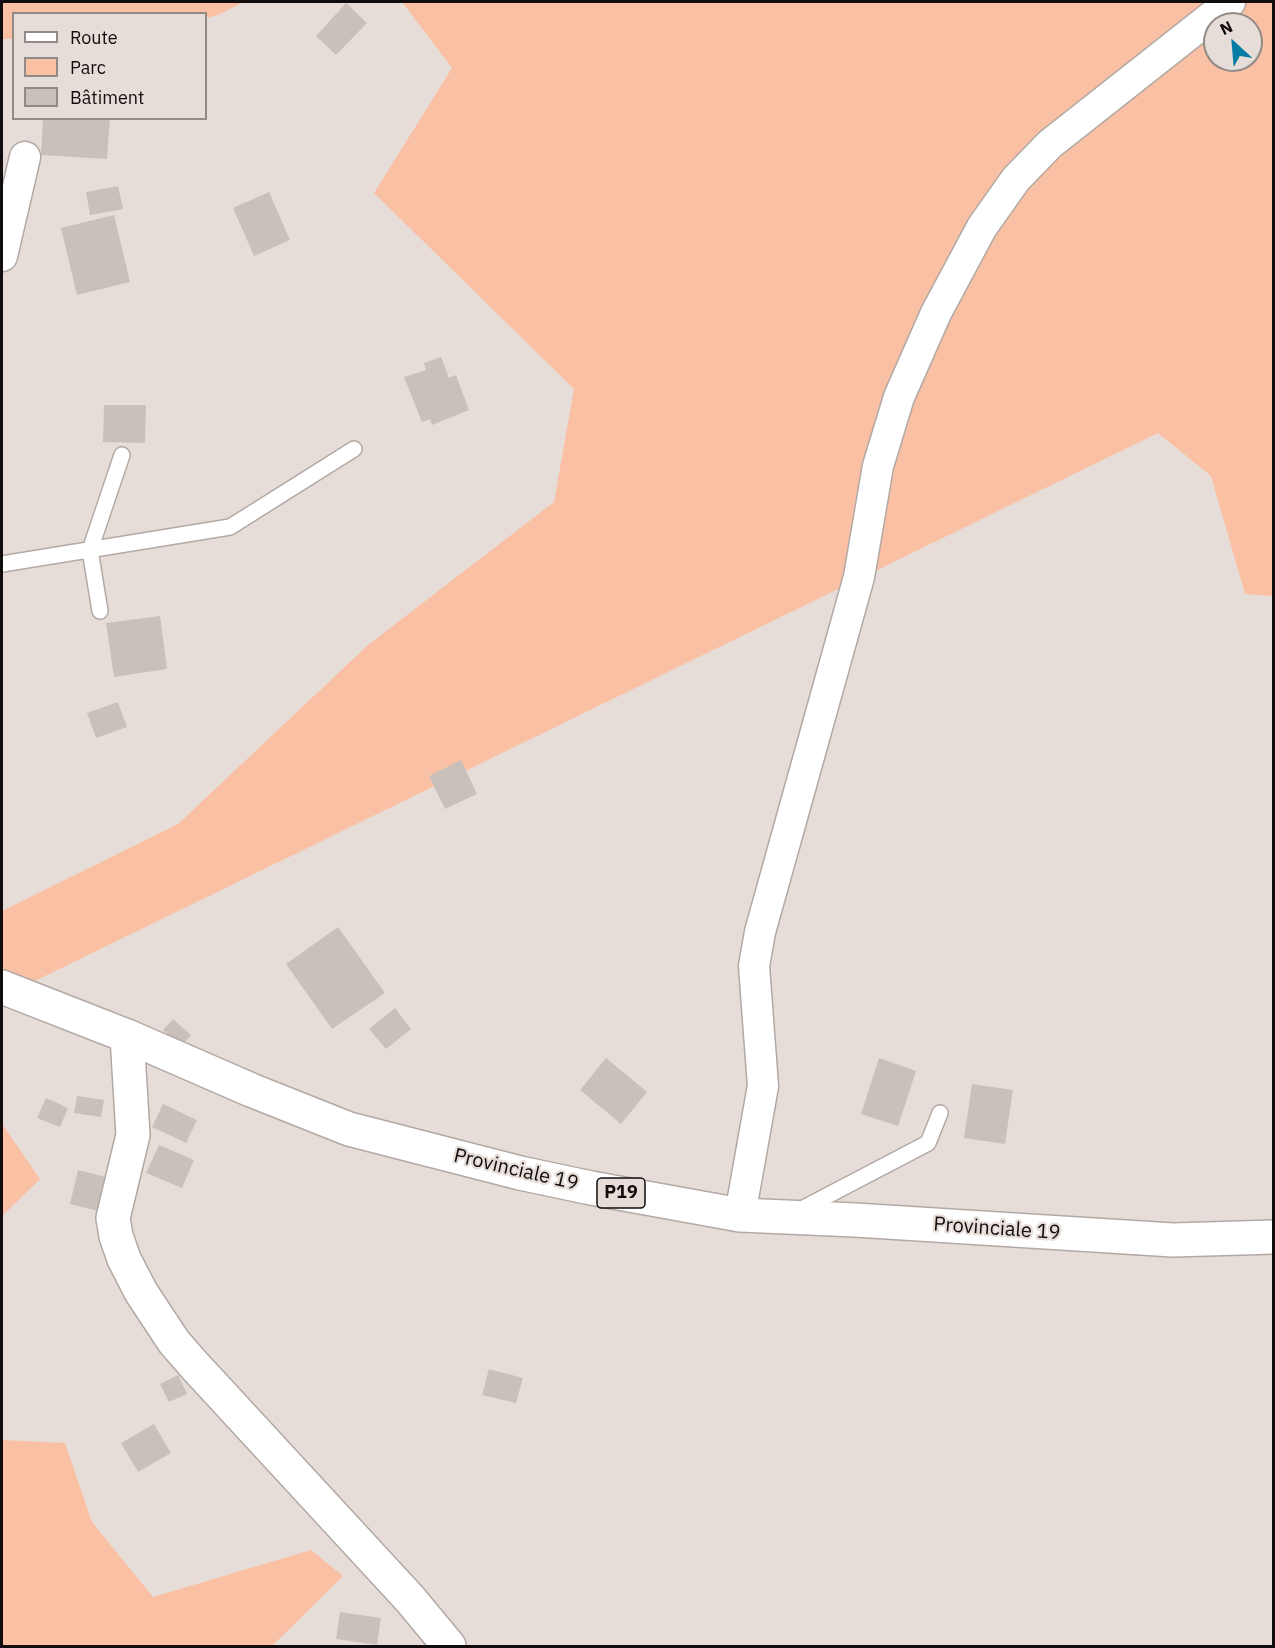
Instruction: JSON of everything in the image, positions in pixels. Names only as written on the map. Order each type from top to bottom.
[{"type":"main road","name":"Provinciale 19","points":[[2,987],[127,1036],[251,1090],[349,1129],[520,1173],[740,1215],[1173,1240],[1274,1237]]},
{"type":"main road","points":[[127,1036],[133,1135],[113,1218],[124,1259],[174,1342],[410,1599],[449,1647]]},
{"type":"street","points":[[740,1215],[763,1086],[754,966],[760,932],[859,577],[878,466],[899,397],[936,313],[982,227],[1016,178],[1050,144],[1230,2]]},
{"type":"street","points":[[2,256],[26,157]]},
{"type":"lane","points":[[2,564],[230,527],[354,449]]},
{"type":"lane","points":[[100,611],[90,550],[122,455]]},
{"type":"lane","points":[[740,1215],[792,1215],[928,1143],[940,1113]]},
{"type":"green space","points":[[2,2],[244,2],[207,18],[207,12],[12,12],[12,39],[2,39]]},
{"type":"green space","points":[[402,2],[1273,2],[1273,596],[1245,594],[1211,476],[1158,433],[2,997],[2,911],[178,824],[368,645],[554,502],[574,389],[374,193],[452,68]]},
{"type":"green space","points":[[2,1124],[40,1179],[2,1216]]},
{"type":"green space","points":[[2,1440],[65,1443],[92,1522],[153,1597],[311,1550],[343,1576],[272,1646],[2,1646]]},
{"type":"building","points":[[346,3],[367,23],[336,55],[316,36]]},
{"type":"building","points":[[43,120],[110,120],[107,159],[41,155]]},
{"type":"building","points":[[118,186],[123,209],[90,215],[86,192]]},
{"type":"building","points":[[269,192],[290,240],[254,256],[233,208]]},
{"type":"building","points":[[114,215],[130,282],[77,295],[61,228]]},
{"type":"building","points":[[441,357],[449,378],[456,375],[469,410],[432,425],[430,419],[422,422],[404,377],[426,370],[424,363]]},
{"type":"building","points":[[104,405],[146,405],[145,443],[103,442]]},
{"type":"building","points":[[160,616],[167,669],[114,677],[106,623]]},
{"type":"building","points":[[118,702],[127,727],[96,738],[87,713]]},
{"type":"building","points":[[461,760],[477,794],[445,809],[429,776]]},
{"type":"building","points":[[338,927],[385,993],[332,1029],[286,964]]},
{"type":"building","points":[[395,1008],[411,1029],[386,1049],[369,1029]]},
{"type":"building","points":[[173,1019],[191,1035],[181,1046],[163,1030]]},
{"type":"building","points":[[606,1058],[647,1092],[621,1124],[580,1090]]},
{"type":"building","points":[[879,1058],[916,1071],[898,1126],[861,1114]]},
{"type":"building","points":[[972,1084],[1013,1090],[1005,1144],[964,1138]]},
{"type":"building","points":[[77,1096],[104,1100],[101,1117],[74,1113]]},
{"type":"building","points":[[46,1098],[68,1108],[60,1127],[37,1118]]},
{"type":"building","points":[[163,1104],[197,1120],[186,1143],[152,1127]]},
{"type":"building","points":[[159,1145],[194,1160],[182,1188],[146,1173]]},
{"type":"building","points":[[78,1170],[106,1177],[98,1211],[70,1204]]},
{"type":"building","points":[[489,1369],[523,1378],[516,1403],[482,1395]]},
{"type":"building","points":[[178,1375],[187,1394],[169,1402],[160,1384]]},
{"type":"building","points":[[154,1424],[171,1453],[138,1472],[121,1443]]},
{"type":"building","points":[[340,1612],[381,1618],[377,1645],[336,1639]]}]
